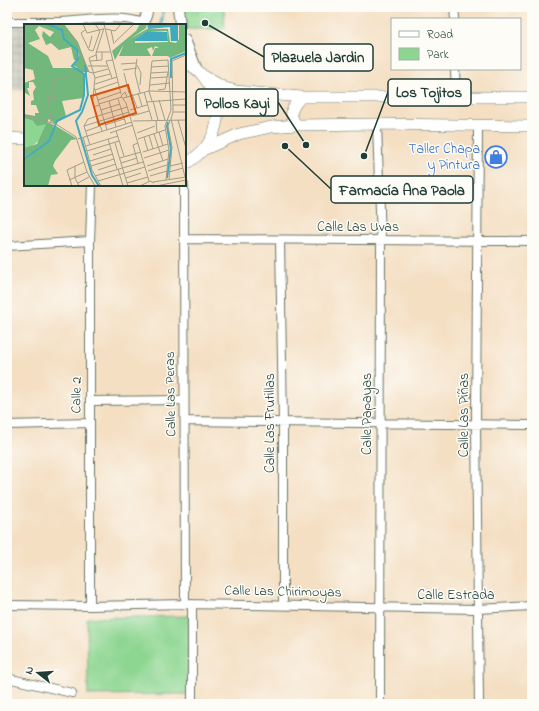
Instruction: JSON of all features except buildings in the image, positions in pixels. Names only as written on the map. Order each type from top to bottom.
[{"type":"main road","points":[[186,63],[225,88],[236,91],[301,97],[532,97]]},
{"type":"main road","points":[[186,163],[203,150],[213,136],[218,120],[217,102],[211,88],[200,72]]},
{"type":"main road","points":[[296,125],[292,119],[292,111],[295,103],[301,97]]},
{"type":"main road","points":[[203,150],[239,134],[272,127],[296,125],[377,124],[532,126]]},
{"type":"main road","points":[[7,138],[24,138]]},
{"type":"street","points":[[7,22],[60,22],[113,19],[135,20],[143,24],[148,7]]},
{"type":"street","points":[[178,7],[180,24]]},
{"type":"street","points":[[454,7],[455,18]]},
{"type":"street","points":[[186,42],[200,72]]},
{"type":"street","points":[[455,70],[456,98]]},
{"type":"street","name":"Calle Papayas","points":[[377,124],[381,240],[380,704]]},
{"type":"street","name":"Calle Las Piñas","points":[[478,126],[476,424],[480,704]]},
{"type":"street","name":"Calle 2","points":[[90,606],[90,241],[92,186]]},
{"type":"street","name":"Calle Las Peras","points":[[184,186],[184,400],[188,604],[193,704]]},
{"type":"street","name":"Calle Las Uvas","points":[[184,239],[532,241]]},
{"type":"street","name":"Calle Las Frutillas","points":[[280,240],[283,422],[283,605]]},
{"type":"street","points":[[7,246],[90,241]]},
{"type":"street","points":[[91,401],[184,400]]},
{"type":"street","points":[[185,421],[532,425]]},
{"type":"street","points":[[7,425],[90,423]]},
{"type":"street","points":[[7,605],[90,606],[188,604]]},
{"type":"street","name":"Calle Las Chirimoyas","points":[[188,604],[380,608]]},
{"type":"street","name":"Calle Estrada","points":[[380,608],[478,609],[532,606]]},
{"type":"street","points":[[7,678],[72,693]]},
{"type":"shaded area","points":[[134,22],[132,24],[49,24]]},
{"type":"shaded area","points":[[7,25],[24,25],[24,89],[7,91]]},
{"type":"green space","points":[[183,7],[224,7],[225,29],[186,29],[186,24],[185,24]]},
{"type":"green space","points":[[189,616],[189,694],[88,695],[87,618]]},
{"type":"waterway","points":[[161,24],[164,7]]},
{"type":"place","name":"Plazuela Jardin","points":[[205,23]]},
{"type":"place","name":"Pollos Kayi","points":[[306,145]]},
{"type":"place","name":"Farmacía Ana Paola","points":[[285,146]]},
{"type":"place","name":"Los Tojitos","points":[[364,156]]},
{"type":"place","name":"Taller Chapa y Pintura","points":[[496,157]]}]
